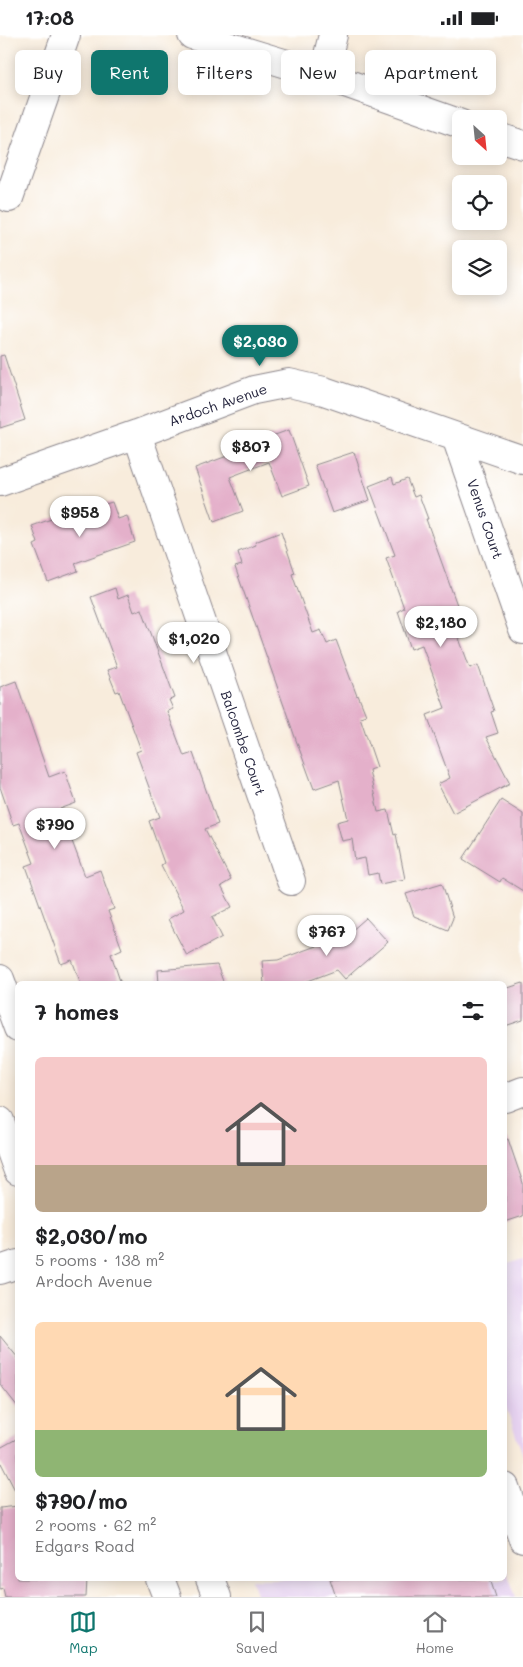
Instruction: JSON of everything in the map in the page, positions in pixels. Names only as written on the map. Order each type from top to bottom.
[{"type":"street","points":[[9,198],[66,35]]},
{"type":"street","points":[[192,35],[281,62]]},
{"type":"street","points":[[329,50],[333,35]]},
{"type":"street","points":[[355,86],[452,121]]},
{"type":"street","points":[[508,140],[523,145]]},
{"type":"street","name":"Ardoch Avenue","points":[[0,482],[137,434],[254,390],[288,383],[324,391],[523,460]]},
{"type":"street","name":"Balcombe Court","points":[[137,434],[291,881]]},
{"type":"street","name":"Venus Court","points":[[456,437],[523,630]]},
{"type":"street","points":[[0,979],[15,1021]]},
{"type":"street","points":[[507,1097],[523,1091]]},
{"type":"street","points":[[0,1121],[15,1163]]},
{"type":"street","points":[[0,1270],[15,1265]]},
{"type":"street","points":[[507,1493],[523,1539]]},
{"type":"street","points":[[161,1581],[167,1597]]},
{"type":"street","points":[[211,1581],[217,1597]]},
{"type":"shaded area","points":[[523,1259],[523,1456],[507,1411],[507,1264]]},
{"type":"shaded area","points":[[507,1572],[516,1597],[257,1597],[252,1581],[507,1581]]},
{"type":"building","points":[[4,355],[25,420],[0,428],[0,356]]},
{"type":"building","points":[[289,430],[309,486],[282,496],[269,462],[230,477],[243,511],[214,522],[195,468],[238,452],[236,446]]},
{"type":"building","points":[[354,452],[370,500],[332,513],[315,465]]},
{"type":"building","points":[[392,477],[394,484],[407,479],[414,497],[419,495],[466,630],[457,633],[470,668],[478,665],[494,711],[491,712],[498,733],[486,737],[510,783],[453,813],[438,784],[450,778],[427,715],[445,708],[422,645],[411,649],[398,611],[404,608],[386,558],[395,555],[369,486]]},
{"type":"building","points":[[101,501],[102,505],[112,502],[118,519],[127,516],[135,542],[75,563],[78,571],[48,582],[34,545],[38,543],[32,526]]},
{"type":"building","points":[[281,532],[295,573],[292,574],[313,633],[321,630],[327,644],[336,640],[366,715],[360,717],[377,767],[369,770],[378,812],[388,810],[394,835],[396,834],[405,879],[380,884],[378,873],[368,875],[365,858],[355,860],[352,839],[342,841],[337,822],[348,819],[339,780],[314,789],[296,740],[235,567],[242,565],[238,552],[256,545],[255,542]]},
{"type":"building","points":[[115,588],[118,599],[128,595],[134,612],[142,609],[175,698],[169,700],[173,709],[167,711],[184,756],[193,753],[218,824],[205,829],[231,880],[221,886],[232,907],[212,917],[222,937],[187,956],[168,919],[184,910],[161,865],[164,863],[149,821],[160,817],[136,752],[141,750],[119,691],[116,692],[107,670],[117,667],[91,597]]},
{"type":"building","points":[[16,681],[49,777],[65,771],[76,803],[60,809],[85,876],[100,870],[114,909],[108,911],[122,949],[111,954],[120,981],[80,981],[72,960],[61,964],[26,866],[34,863],[19,823],[13,825],[0,787],[0,687]]},
{"type":"building","points":[[501,800],[523,814],[523,891],[502,878],[500,882],[463,859]]},
{"type":"building","points":[[442,883],[453,918],[448,930],[414,916],[406,894]]},
{"type":"building","points":[[366,918],[388,942],[345,979],[337,970],[308,981],[264,981],[262,961],[278,960],[327,942],[337,933],[342,939]]},
{"type":"building","points":[[217,965],[223,981],[159,981],[158,970]]},
{"type":"building","points":[[523,983],[523,1020],[507,1025],[507,988]]},
{"type":"building","points":[[507,1139],[523,1183],[523,1216],[507,1221]]},
{"type":"building","points":[[0,1336],[15,1354],[15,1403],[0,1384]]},
{"type":"building","points":[[15,1440],[15,1490],[0,1461],[0,1448]]},
{"type":"building","points":[[15,1506],[15,1581],[87,1581],[86,1597],[5,1597],[3,1588],[0,1589],[0,1508]]},
{"type":"building","points":[[331,1581],[491,1581],[496,1597],[336,1597]]}]
